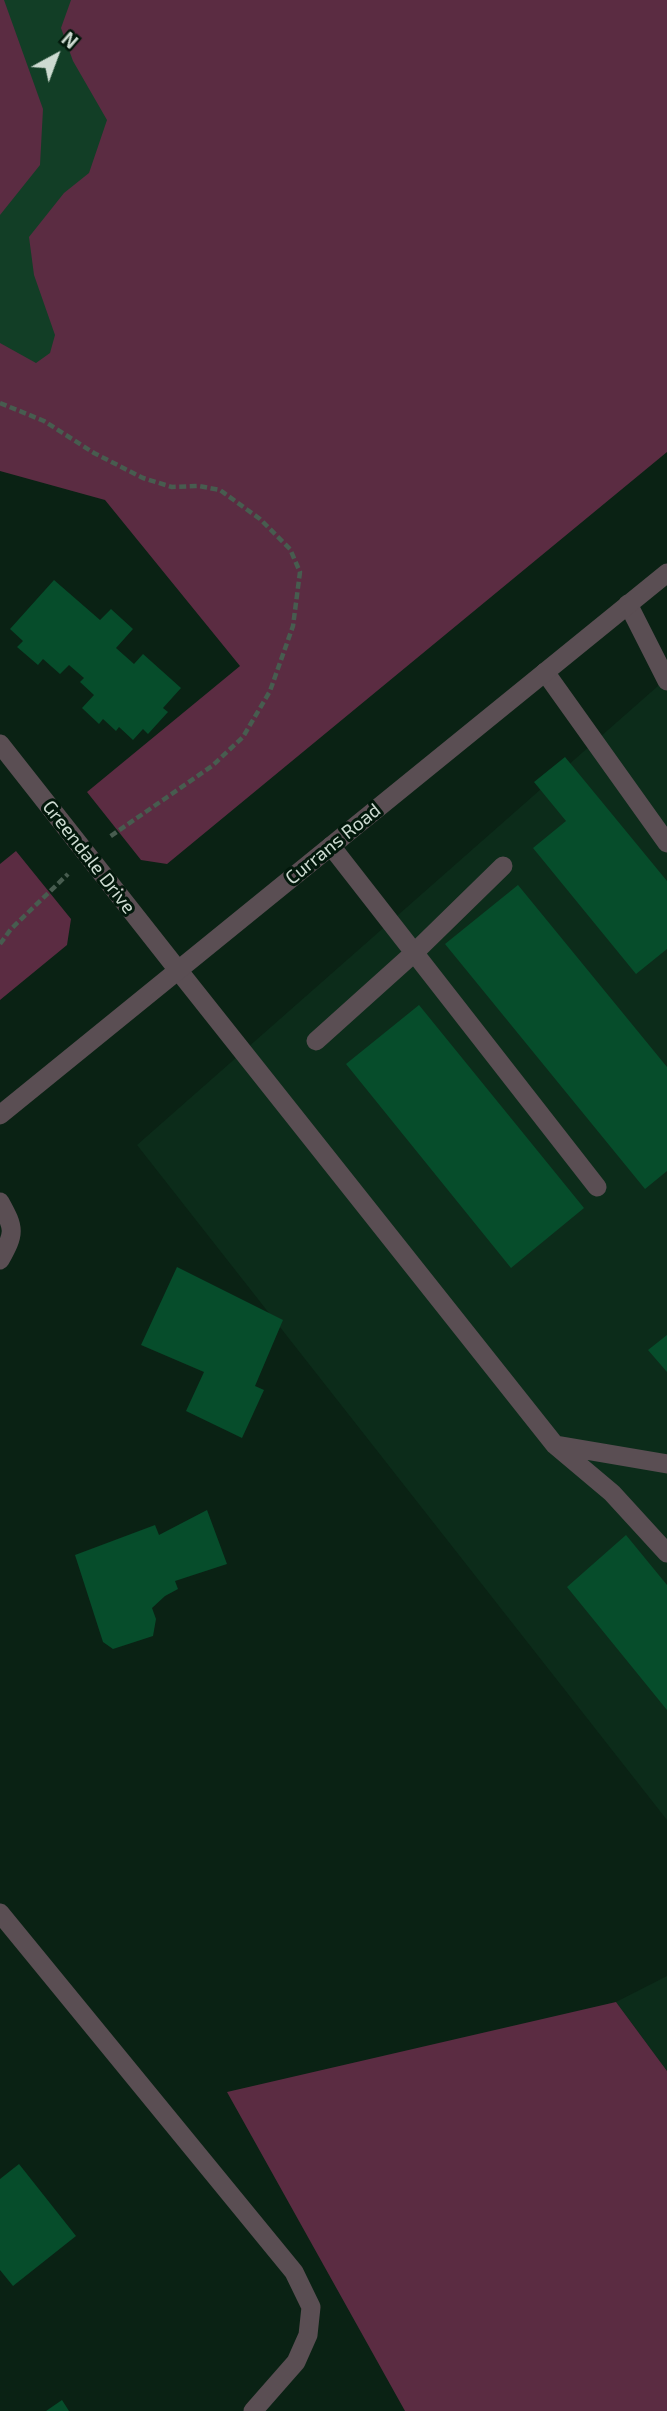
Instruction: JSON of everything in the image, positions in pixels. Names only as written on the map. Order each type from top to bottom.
[{"type":"street","name":"Currans Road","points":[[0,1115],[667,573]]},
{"type":"street","points":[[628,604],[667,681]]},
{"type":"street","points":[[545,672],[667,843]]},
{"type":"street","name":"Greendale Drive","points":[[0,744],[555,1445],[612,1493],[667,1553]]},
{"type":"street","points":[[331,846],[597,1187]]},
{"type":"street","points":[[316,1041],[415,953],[503,866]]},
{"type":"street","points":[[0,1202],[9,1219],[12,1238],[0,1260]]},
{"type":"street","points":[[555,1445],[667,1464]]},
{"type":"street","points":[[0,1913],[294,2272],[312,2307],[308,2335],[296,2362],[253,2411]]},
{"type":"path","points":[[0,403],[44,421],[94,453],[143,478],[172,487],[200,486],[220,490],[260,519],[290,549],[300,572],[293,626],[271,691],[243,737],[212,766],[140,814],[88,855],[34,905],[0,944]]},
{"type":"shaded area","points":[[0,0],[667,0],[667,452],[167,864],[141,860],[87,792],[240,666],[105,500],[0,471]]},
{"type":"shaded area","points":[[4,0],[71,0],[61,28],[73,61],[107,120],[89,173],[64,193],[29,237],[34,275],[55,335],[50,353],[36,363],[0,343],[0,215],[40,165],[43,109]]},
{"type":"shaded area","points":[[667,678],[667,1820],[137,1145]]},
{"type":"shaded area","points":[[16,851],[71,919],[67,945],[0,1000],[0,864]]},
{"type":"shaded area","points":[[667,1976],[667,2071],[616,2002]]},
{"type":"shaded area","points":[[616,2002],[667,2071],[667,2411],[405,2411],[227,2092]]},
{"type":"building","points":[[54,580],[100,620],[111,609],[133,629],[116,648],[134,664],[143,654],[181,688],[163,708],[168,712],[148,734],[143,729],[133,740],[119,727],[116,731],[103,719],[99,724],[82,708],[94,695],[80,682],[84,678],[69,665],[60,674],[43,659],[38,665],[17,647],[23,641],[10,629]]},
{"type":"building","points":[[565,757],[667,881],[667,949],[636,974],[533,848],[566,821],[534,782]]},
{"type":"building","points":[[518,885],[667,1067],[667,1171],[645,1189],[445,944]]},
{"type":"building","points":[[419,1005],[584,1208],[511,1268],[346,1064]]},
{"type":"building","points":[[177,1267],[283,1320],[255,1386],[264,1390],[242,1438],[186,1411],[204,1372],[141,1345]]},
{"type":"building","points":[[667,1335],[667,1372],[648,1350]]},
{"type":"building","points":[[207,1510],[227,1564],[175,1581],[178,1589],[152,1608],[156,1619],[153,1636],[113,1649],[103,1642],[75,1555],[155,1525],[159,1535]]},
{"type":"building","points":[[626,1535],[667,1585],[667,1710],[567,1587]]},
{"type":"building","points":[[19,2164],[76,2236],[13,2286],[0,2270],[0,2179]]},
{"type":"building","points":[[62,2400],[69,2411],[46,2411]]}]
